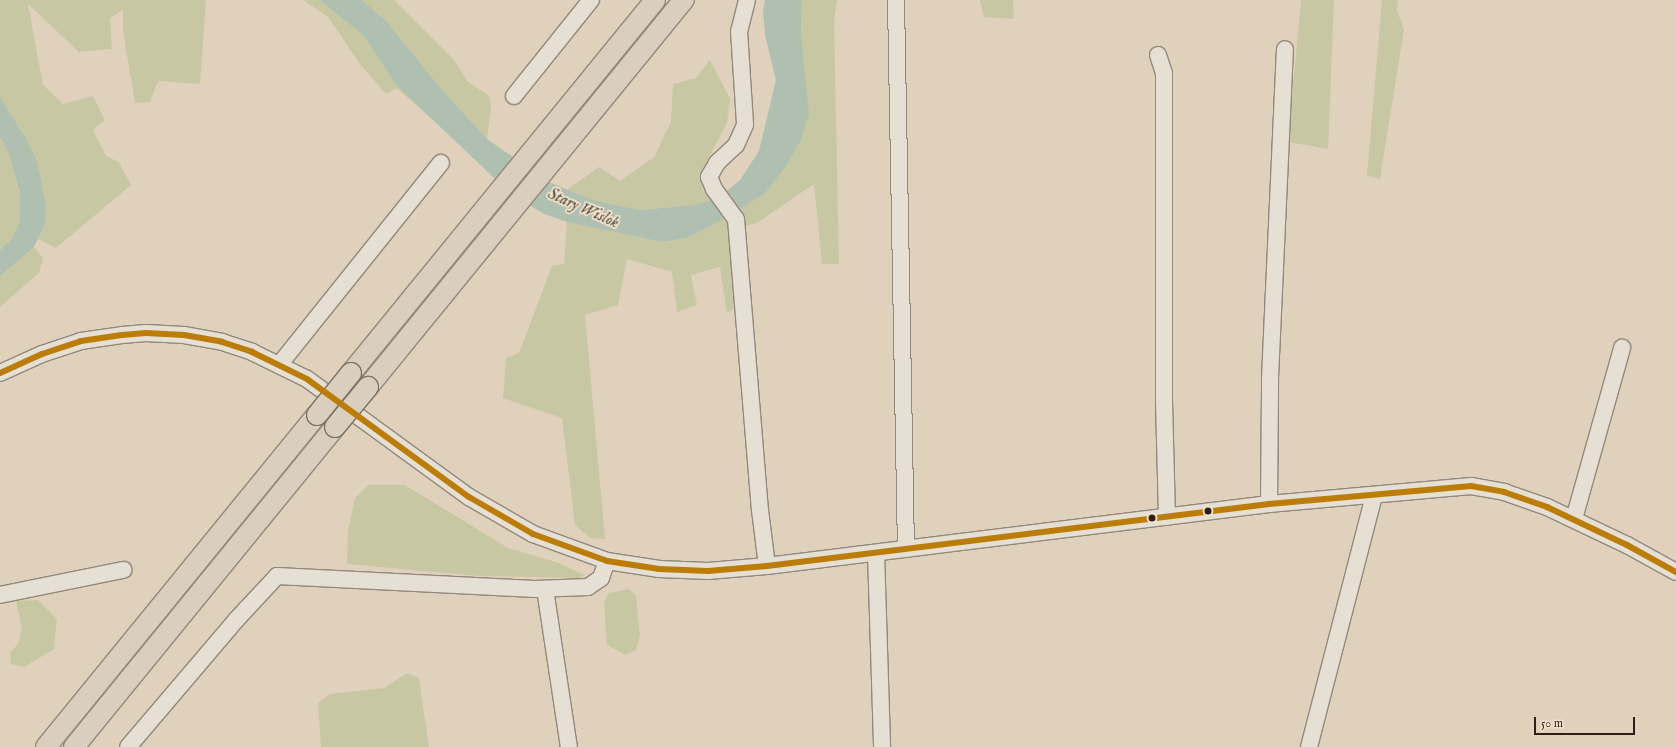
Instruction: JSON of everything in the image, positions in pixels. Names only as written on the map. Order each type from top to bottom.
[{"type":"main road","points":[[46,747],[351,374],[474,218],[544,137],[655,0]]},
{"type":"main road","points":[[74,747],[684,0]]},
{"type":"street","points":[[514,96],[590,0]]},
{"type":"street","points":[[747,0],[739,30],[745,125],[736,145],[717,164],[709,177],[714,189],[736,219],[760,510],[767,566]]},
{"type":"street","points":[[896,0],[906,549]]},
{"type":"street","points":[[1269,504],[1270,378],[1284,50]]},
{"type":"street","points":[[1158,55],[1164,74],[1164,402],[1167,517]]},
{"type":"street","points":[[279,365],[441,163]]},
{"type":"street","points":[[0,373],[42,354],[81,341],[146,333],[184,335],[222,342],[252,352],[307,379],[494,513],[533,534],[607,561],[658,569],[708,571],[767,566],[1269,504],[1471,486],[1504,492],[1574,519],[1676,572]]},
{"type":"street","points":[[1574,519],[1622,348]]},
{"type":"street","points":[[1309,747],[1374,495]]},
{"type":"street","points":[[876,553],[882,747]]},
{"type":"street","points":[[128,747],[250,604],[277,576],[545,589],[588,588],[601,578],[607,561]]},
{"type":"street","points":[[0,595],[123,570]]},
{"type":"street","points":[[545,589],[569,747]]},
{"type":"green space","points":[[0,0],[206,0],[200,84],[158,81],[150,102],[135,103],[123,31],[123,10],[110,18],[112,49],[79,52],[28,4],[43,85],[63,104],[93,96],[105,120],[93,130],[106,156],[119,162],[131,185],[56,248],[38,239],[45,224],[27,140],[0,97]]},
{"type":"green space","points":[[303,0],[320,0],[329,5],[364,36],[397,86],[436,123],[397,88],[386,94],[360,64],[328,17]]},
{"type":"green space","points":[[362,0],[394,0],[455,61],[467,81],[489,96],[491,108],[487,139],[444,92],[387,22]]},
{"type":"green space","points":[[802,0],[837,0],[834,21],[839,264],[822,264],[814,184],[757,223],[745,226],[735,213],[765,193],[801,33]]},
{"type":"green space","points":[[980,0],[1013,0],[1014,19],[984,17]]},
{"type":"green space","points":[[1301,0],[1334,0],[1328,149],[1288,142]]},
{"type":"green space","points":[[1382,0],[1398,0],[1397,11],[1404,29],[1380,179],[1367,175]]},
{"type":"green space","points":[[710,60],[730,99],[727,123],[702,170],[706,185],[714,199],[695,205],[640,210],[592,200],[567,190],[599,167],[620,181],[654,157],[671,122],[673,84],[696,78]]},
{"type":"green space","points":[[0,137],[9,154],[20,193],[19,224],[10,241],[0,250]]},
{"type":"green space","points":[[725,218],[733,242],[738,306],[727,313],[720,267],[691,275],[697,305],[677,312],[672,272],[627,259],[618,305],[585,315],[605,539],[590,538],[575,525],[562,418],[503,398],[506,358],[519,353],[552,266],[564,264],[567,222],[662,242],[687,238]]},
{"type":"green space","points":[[34,247],[43,258],[39,273],[0,307],[0,276]]},
{"type":"green space","points":[[368,485],[405,485],[508,548],[556,562],[585,575],[579,578],[479,576],[347,564],[348,531],[355,498]]},
{"type":"green space","points":[[629,589],[636,596],[640,635],[636,650],[625,655],[607,645],[604,603],[609,593]]},
{"type":"green space","points":[[38,600],[57,619],[54,649],[24,667],[11,664],[10,653],[18,644],[22,629],[16,601]]},
{"type":"green space","points":[[407,673],[419,678],[429,747],[321,747],[318,703],[330,694],[384,688]]},
{"type":"water","name":"Stary Wislok","points":[[320,0],[362,0],[387,22],[444,92],[487,139],[549,182],[592,200],[640,210],[694,205],[720,197],[740,180],[759,151],[776,80],[765,35],[763,10],[765,0],[802,0],[801,33],[809,115],[800,142],[786,166],[765,193],[735,213],[687,238],[662,242],[567,222],[544,214],[511,194],[397,86],[364,36]]},
{"type":"water","points":[[0,97],[27,140],[37,162],[46,204],[45,224],[34,247],[0,276],[0,250],[10,241],[19,224],[20,193],[9,154],[0,137]]},
{"type":"transit line","points":[[0,373],[42,354],[81,341],[122,335],[146,333],[184,335],[222,342],[252,352],[307,379],[469,497],[533,534],[607,561],[659,569],[708,571],[767,566],[1269,504],[1471,486],[1504,492],[1547,507],[1627,545],[1676,572]]}]
